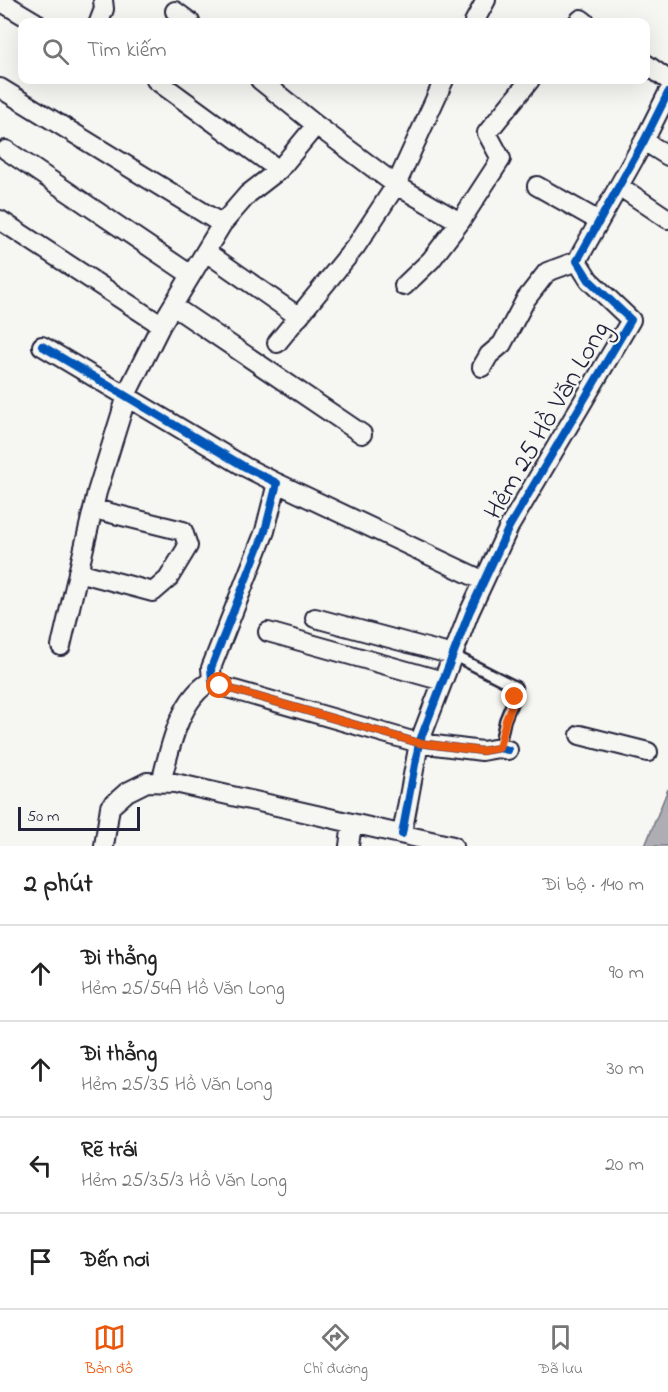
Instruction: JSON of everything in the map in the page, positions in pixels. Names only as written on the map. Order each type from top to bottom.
[{"type":"street","points":[[101,18],[104,9],[103,0]]},
{"type":"street","points":[[476,18],[486,0]]},
{"type":"street","points":[[0,1],[28,18]]},
{"type":"street","points":[[175,11],[185,18]]},
{"type":"street","points":[[650,67],[668,80]]},
{"type":"street","points":[[161,84],[279,170]]},
{"type":"street","points":[[265,84],[396,184],[460,222]]},
{"type":"street","points":[[277,344],[356,246],[396,184],[442,84]]},
{"type":"street","points":[[404,286],[431,261],[460,222],[501,159],[487,133],[527,84]]},
{"type":"street","points":[[0,88],[222,224]]},
{"type":"street","points":[[482,367],[489,355],[501,344],[526,299],[547,272],[577,261],[668,93]]},
{"type":"street","points":[[61,646],[94,509],[127,395],[161,326],[222,224],[248,194],[279,170],[316,125]]},
{"type":"street","points":[[644,141],[668,156]]},
{"type":"street","points":[[6,150],[191,275]]},
{"type":"street","points":[[537,186],[599,221]]},
{"type":"street","points":[[619,186],[668,219]]},
{"type":"street","points":[[0,220],[161,326]]},
{"type":"street","points":[[206,252],[299,318]]},
{"type":"street","name":"Hẻm 25 Hồ Văn Long","points":[[402,834],[419,743],[484,581],[509,527],[632,320],[589,280],[577,261]]},
{"type":"street","points":[[173,306],[362,434]]},
{"type":"street","points":[[42,346],[245,467],[484,581]]},
{"type":"street","points":[[212,681],[212,668],[262,542],[277,483]]},
{"type":"street","points":[[78,572],[153,592],[168,579],[188,546],[183,531],[94,509]]},
{"type":"street","points":[[315,618],[453,656]]},
{"type":"street","points":[[267,632],[443,681]]},
{"type":"street","points":[[212,681],[220,686],[419,743],[482,751],[503,749]]},
{"type":"street","points":[[161,783],[171,741],[191,698],[203,685],[212,681]]},
{"type":"street","points":[[580,735],[648,752]]},
{"type":"street","points":[[104,846],[110,807],[127,792],[147,782],[175,783],[453,846]]},
{"type":"street","points":[[349,846],[352,823]]},
{"type":"lane","points":[[453,656],[512,683],[516,687],[517,691],[506,720],[503,749]]},
{"type":"shaded area","points":[[668,789],[668,846],[645,846]]},
{"type":"cycle path","points":[[402,834],[419,743],[469,613],[509,527],[631,320],[589,280],[577,261],[668,93]]},
{"type":"cycle path","points":[[42,346],[245,467],[277,483],[265,531],[211,668],[212,681],[220,686],[419,743],[482,751],[499,748],[508,750]]},
{"type":"route","points":[[220,686],[419,743],[482,751],[499,748],[515,697]]}]
